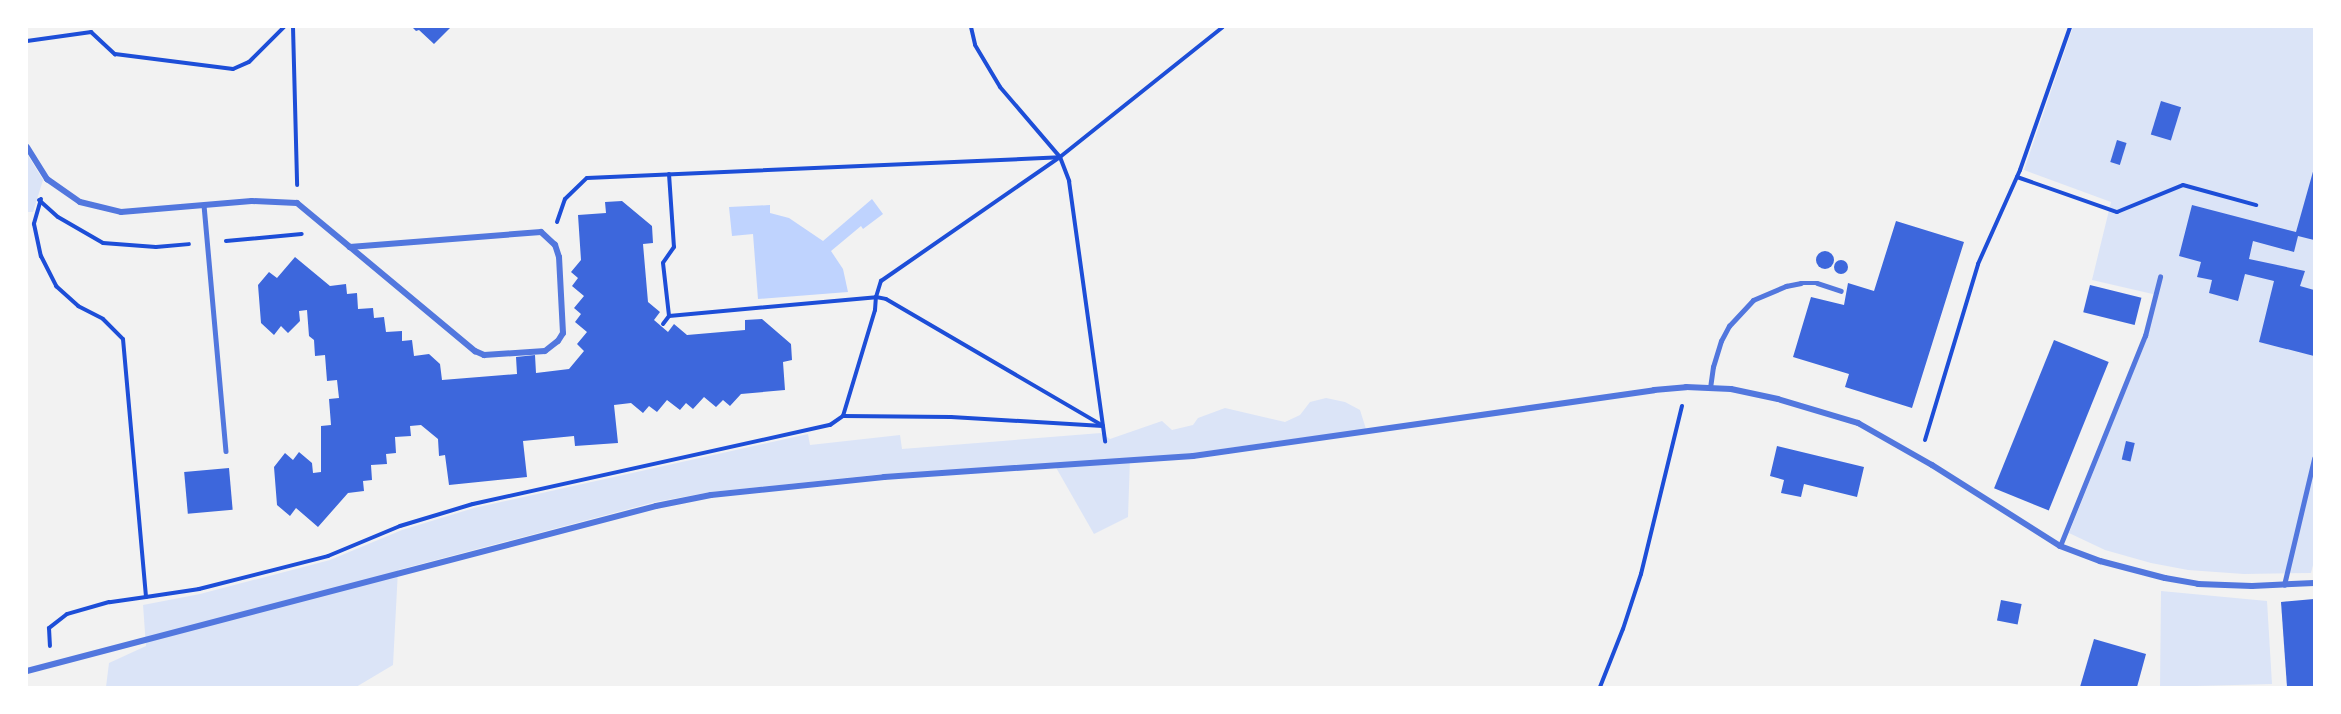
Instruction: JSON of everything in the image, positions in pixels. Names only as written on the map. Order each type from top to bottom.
[{"type":"street","points":[[27,147],[47,179],[80,202],[121,212],[252,201],[297,203],[475,351],[484,355],[500,356],[545,351],[558,341],[563,333],[559,257],[549,237],[541,232],[350,247]]},
{"type":"street","points":[[27,671],[689,499],[884,477],[1108,464],[1193,456],[1686,387],[1731,389],[1778,399],[1858,423],[1919,458],[2060,546],[2100,561],[2165,578],[2228,586],[2314,583]]},
{"type":"lane","points":[[204,205],[226,451]]},
{"type":"lane","points":[[2060,546],[2145,336],[2160,277]]},
{"type":"lane","points":[[1710,388],[1721,341],[1729,326],[1754,300],[1786,286],[1801,283],[1818,284],[1841,291]]},
{"type":"lane","points":[[2284,585],[2314,459]]},
{"type":"path","points":[[27,41],[91,30],[115,54],[233,69],[249,62],[284,27]]},
{"type":"path","points":[[293,27],[297,203]]},
{"type":"path","points":[[971,27],[975,45],[1000,87],[1060,157],[1069,181],[1108,464]]},
{"type":"path","points":[[843,416],[875,310],[881,281],[1060,157],[1223,27]]},
{"type":"path","points":[[1919,458],[1978,264],[2017,177],[2070,27]]},
{"type":"path","points":[[549,237],[565,199],[587,178],[1060,157]]},
{"type":"path","points":[[663,324],[669,316],[663,263],[674,247],[669,174]]},
{"type":"path","points":[[2017,177],[2117,212],[2183,184],[2256,205]]},
{"type":"path","points":[[47,179],[34,224],[41,256],[56,286],[78,306],[103,319],[123,339],[146,597]]},
{"type":"path","points":[[35,195],[58,217],[103,243],[156,247],[331,231]]},
{"type":"path","points":[[669,316],[876,297],[886,299],[1103,426]]},
{"type":"path","points":[[1600,687],[1623,629],[1641,574],[1686,387]]},
{"type":"path","points":[[51,665],[49,628],[67,614],[109,602],[199,589],[328,556],[400,526],[473,504],[830,425],[843,416],[960,417],[1103,426]]},
{"type":"shaded area","points":[[2073,27],[2314,27],[2314,561],[2311,573],[2244,574],[2188,570],[2151,563],[2105,550],[2069,533],[2147,337],[2157,295],[2092,280],[2111,202],[2024,170]]},
{"type":"shaded area","points":[[27,154],[43,180],[33,212],[27,212]]},
{"type":"shaded area","points":[[1326,398],[1345,402],[1360,410],[1366,429],[1193,453],[1130,459],[1128,517],[1094,534],[1054,464],[884,474],[711,492],[655,502],[398,570],[393,665],[356,687],[106,687],[109,663],[146,646],[143,605],[200,594],[330,560],[402,530],[474,508],[808,434],[810,445],[900,435],[902,449],[1101,433],[1110,439],[1162,421],[1172,430],[1193,425],[1198,418],[1225,408],[1285,422],[1300,415],[1310,402]]},
{"type":"shaded area","points":[[2161,591],[2267,601],[2272,684],[2160,687]]},
{"type":"water","points":[[872,199],[883,214],[863,229],[861,226],[831,251],[843,269],[848,292],[758,299],[753,234],[732,236],[729,207],[770,205],[770,213],[789,218],[823,241]]},
{"type":"building","points":[[412,27],[451,27],[434,44],[419,30],[416,31]]},
{"type":"building","points":[[2161,101],[2181,107],[2171,141],[2151,134]]},
{"type":"building","points":[[2117,140],[2127,143],[2120,165],[2110,162]]},
{"type":"building","points":[[2314,168],[2314,240],[2298,236],[2294,252],[2253,241],[2249,259],[2305,271],[2300,286],[2314,290],[2314,356],[2259,342],[2274,281],[2245,274],[2238,301],[2209,293],[2212,280],[2197,277],[2201,262],[2179,256],[2192,205],[2296,232]]},
{"type":"building","points":[[622,201],[652,226],[653,243],[643,244],[648,302],[660,312],[654,320],[668,332],[674,324],[687,335],[745,330],[745,320],[762,319],[791,344],[792,360],[783,362],[785,390],[741,394],[730,406],[723,400],[716,407],[704,397],[693,409],[686,403],[680,410],[667,400],[657,412],[649,406],[643,413],[631,403],[614,405],[618,443],[575,446],[574,436],[523,441],[527,477],[449,485],[445,455],[439,456],[438,439],[421,425],[410,426],[411,436],[395,437],[396,453],[386,454],[387,464],[371,465],[372,480],[363,481],[364,491],[348,493],[318,527],[296,508],[290,516],[277,505],[274,467],[285,453],[293,460],[299,452],[312,463],[313,473],[321,472],[321,426],[331,425],[329,399],[339,398],[337,380],[327,381],[325,355],[315,356],[314,340],[309,336],[307,310],[299,311],[300,321],[288,333],[281,326],[274,335],[261,323],[258,285],[269,272],[277,278],[295,257],[330,286],[346,284],[347,294],[357,293],[358,309],[373,308],[374,318],[384,317],[386,332],[402,331],[402,341],[412,340],[414,356],[429,354],[440,364],[442,380],[517,374],[516,357],[535,355],[536,373],[569,369],[584,351],[577,344],[587,332],[575,322],[581,314],[574,308],[584,296],[572,286],[578,278],[571,272],[581,260],[578,215],[606,213],[605,202]]},
{"type":"building","points":[[1896,221],[1964,242],[1912,408],[1845,387],[1849,374],[1793,357],[1811,297],[1844,305],[1848,283],[1874,291]]},
{"type":"building","points":[[1825,251],[1831,254],[1834,260],[1831,266],[1825,269],[1819,266],[1816,260],[1819,254]]},
{"type":"building","points":[[1838,260],[1844,260],[1848,267],[1844,274],[1838,274],[1834,270],[1834,264]]},
{"type":"building","points":[[2090,285],[2141,298],[2135,325],[2083,312]]},
{"type":"building","points":[[2054,340],[2109,362],[2049,510],[1994,488]]},
{"type":"building","points":[[2126,441],[2135,443],[2130,462],[2122,460]]},
{"type":"building","points":[[1777,446],[1864,467],[1857,497],[1804,484],[1801,497],[1781,493],[1784,480],[1770,476]]},
{"type":"building","points":[[229,468],[233,510],[188,514],[184,472]]},
{"type":"building","points":[[2314,599],[2314,687],[2287,687],[2281,602]]},
{"type":"building","points":[[2001,600],[2022,604],[2018,625],[1997,621]]},
{"type":"building","points":[[2094,639],[2146,654],[2137,687],[2080,687]]}]
